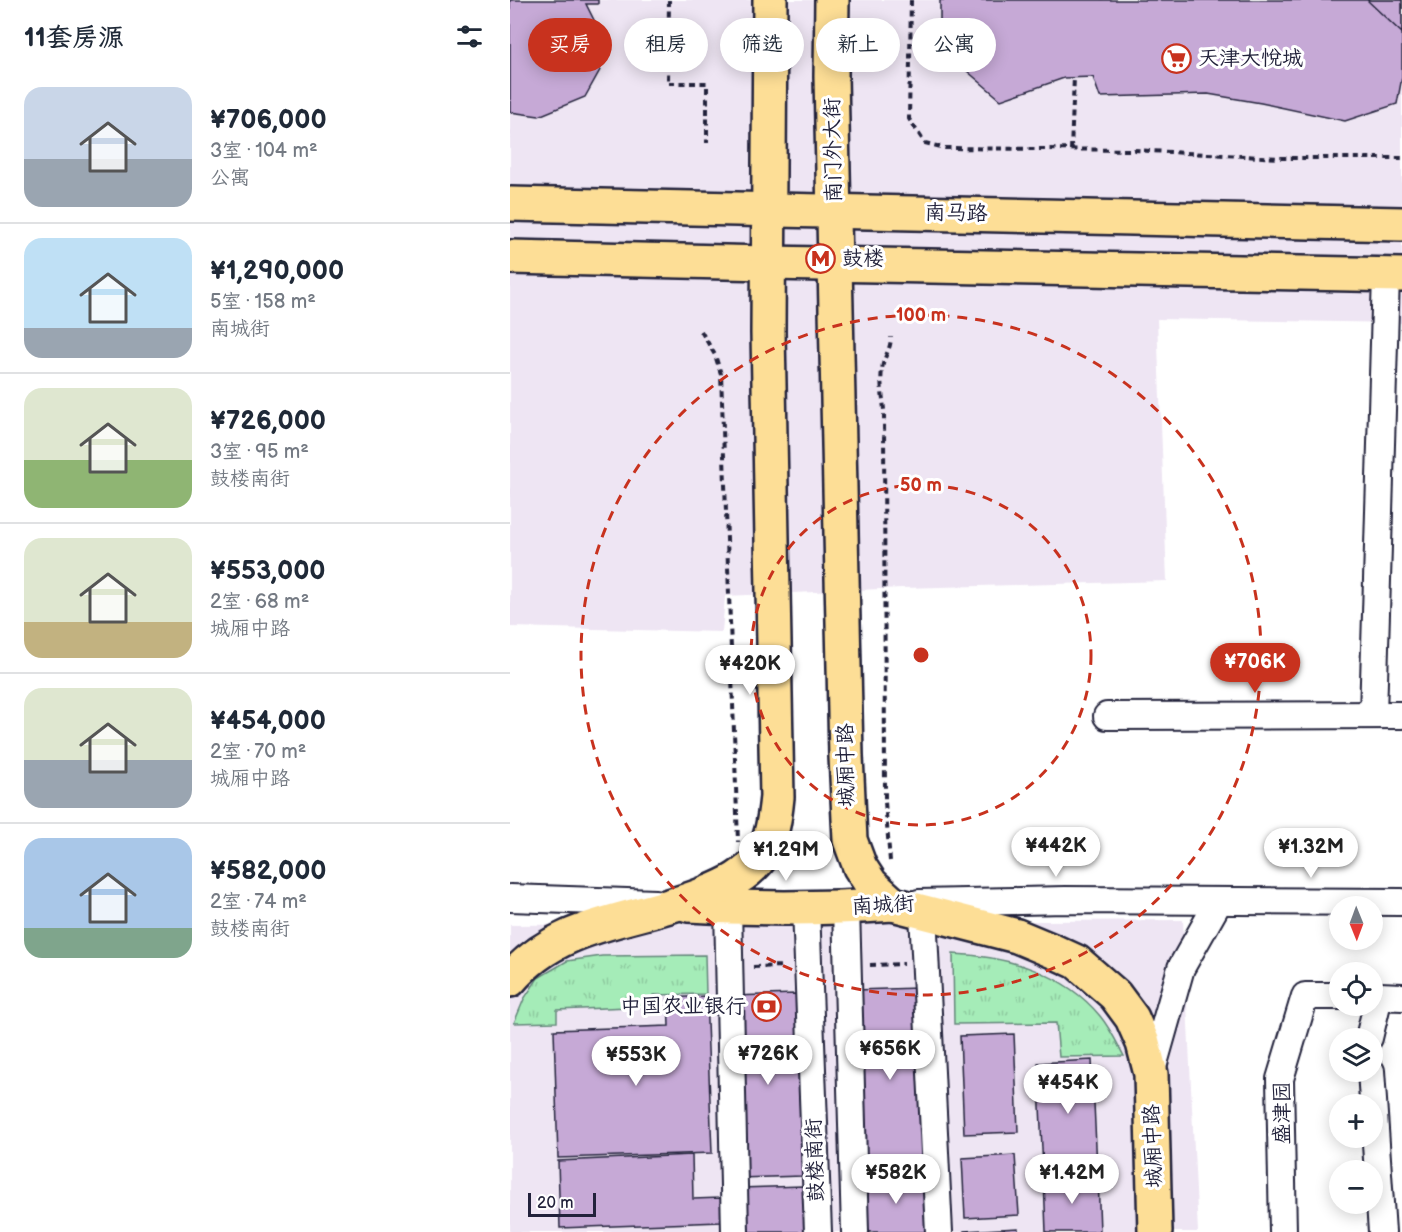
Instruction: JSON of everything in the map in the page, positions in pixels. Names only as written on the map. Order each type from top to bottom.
[{"type":"main road","points":[[730,894],[761,856],[753,838],[775,819],[777,797],[768,264],[770,0]]},
{"type":"main road","name":"南门外大街","points":[[832,0],[831,76],[835,265]]},
{"type":"main road","name":"南马路","points":[[510,204],[1402,224]]},
{"type":"main road","points":[[510,257],[1394,275]]},
{"type":"main road","name":"城厢中路","points":[[835,265],[847,804],[850,840],[860,867],[871,884],[908,908],[1017,936],[1077,962],[1114,994],[1132,1018],[1143,1043],[1151,1074],[1155,1232]]},
{"type":"main road","name":"南城街","points":[[680,904],[730,894],[806,907],[908,908]]},
{"type":"main road","points":[[510,980],[521,967],[550,944],[594,926],[680,904]]},
{"type":"street","points":[[1373,715],[1394,275]]},
{"type":"street","points":[[1107,716],[1402,716]]},
{"type":"street","points":[[730,894],[735,1232]]},
{"type":"street","name":"南城街","points":[[510,898],[680,904]]},
{"type":"street","name":"南城街","points":[[908,908],[1065,900],[1402,902]]},
{"type":"street","points":[[1151,1074],[1181,968],[1219,901]]},
{"type":"street","name":"鼓楼南街","points":[[806,907],[818,1232]]},
{"type":"street","name":"鼓楼南街","points":[[846,908],[855,1232]]},
{"type":"street","points":[[908,908],[939,1232]]},
{"type":"street","name":"盛津园","points":[[1283,1232],[1280,1079],[1305,996],[1329,996]]},
{"type":"street","points":[[1373,1028],[1384,996]]},
{"type":"street","points":[[1373,1082],[1391,1195],[1382,1232]]},
{"type":"path","points":[[669,0],[668,83],[707,83],[707,143]]},
{"type":"path","points":[[911,0],[909,119],[926,143],[945,148],[1133,150],[1280,158],[1402,158]]},
{"type":"path","points":[[1071,150],[1074,77]]},
{"type":"path","points":[[701,331],[715,355],[721,374],[753,838],[738,855],[730,894]]},
{"type":"path","points":[[891,337],[891,348],[885,357],[882,370],[885,802],[889,839],[908,908]]},
{"type":"path","points":[[753,838],[889,839]]},
{"type":"shaded area","points":[[510,0],[1402,0],[1402,323],[1157,319],[1167,581],[902,588],[725,596],[722,632],[510,627]]},
{"type":"shaded area","points":[[1183,920],[1198,1232],[510,1232],[510,925]]},
{"type":"green space","points":[[953,954],[994,958],[1014,963],[1070,988],[1100,1016],[1124,1056],[1059,1057],[1056,1023],[954,1024]]},
{"type":"green space","points":[[705,955],[706,994],[653,995],[653,1006],[557,1010],[557,1022],[514,1023],[524,999],[538,978],[567,961],[602,956]]},
{"type":"building","points":[[510,0],[598,0],[598,4],[586,4],[593,18],[528,18],[528,72],[599,72],[585,97],[539,116],[510,112]]},
{"type":"building","name":"天津大悦城","points":[[940,0],[1402,0],[1402,77],[1397,104],[1345,121],[1208,94],[1100,97],[1093,77],[1064,78],[1001,100],[968,72],[996,72],[996,18],[940,18]]},
{"type":"building","points":[[1368,0],[1402,0],[1402,33],[1368,1]]},
{"type":"building","points":[[918,988],[925,1170],[862,1173],[856,990]]},
{"type":"building","points":[[796,994],[802,1176],[739,1178],[733,996]]},
{"type":"building","points":[[706,996],[712,1153],[558,1158],[554,1030],[669,1026],[668,998]]},
{"type":"building","points":[[1014,1034],[1018,1132],[964,1134],[960,1036]]},
{"type":"building","points":[[1092,1060],[1097,1168],[1043,1170],[1038,1063]]},
{"type":"building","points":[[692,1155],[693,1199],[721,1198],[721,1222],[560,1228],[558,1161]]},
{"type":"building","points":[[1015,1155],[1019,1215],[965,1218],[962,1158]]},
{"type":"building","points":[[1098,1176],[1100,1232],[1046,1232],[1044,1179]]},
{"type":"building","points":[[926,1178],[928,1232],[865,1232],[863,1180]]},
{"type":"building","points":[[803,1186],[805,1232],[742,1232],[740,1188]]},
{"type":"building","points":[[1018,1228],[1018,1232],[964,1232],[964,1231]]},
{"type":"place","name":"天津大悦城","points":[[1177,58]]},
{"type":"place","name":"鼓楼","points":[[821,258]]},
{"type":"place","name":"中国农业银行","points":[[767,1006]]}]
